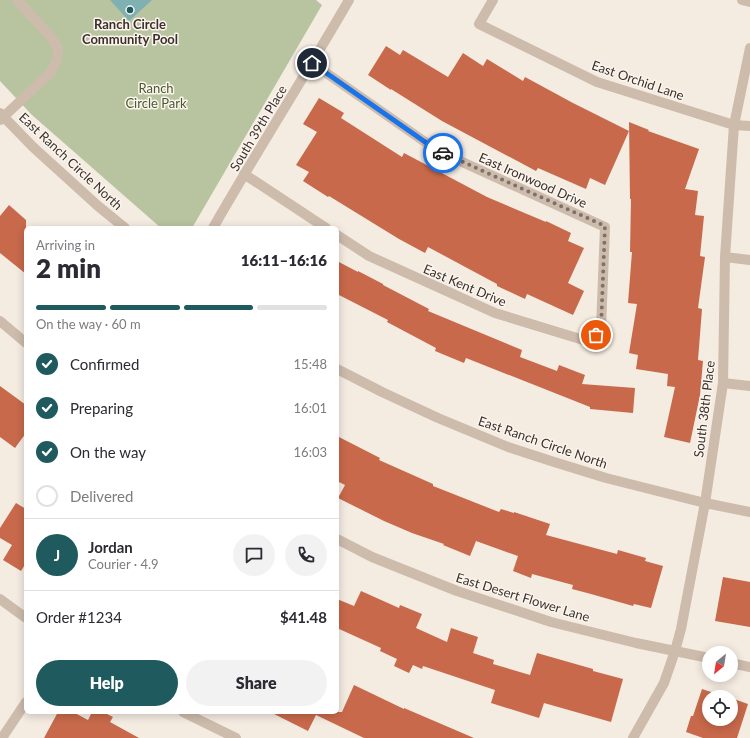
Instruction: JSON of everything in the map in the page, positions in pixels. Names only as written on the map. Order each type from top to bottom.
[{"type":"street","points":[[1,116],[51,72],[57,59],[58,48],[50,36],[16,0]]},
{"type":"street","name":"South 39th Place","points":[[214,226],[349,0]]},
{"type":"street","name":"East Orchid Lane","points":[[493,0],[479,24],[597,82],[734,125],[750,126]]},
{"type":"street","points":[[742,0],[750,2]]},
{"type":"street","name":"South 38th Place","points":[[633,738],[664,683],[675,651],[681,629],[705,503],[723,383],[725,257],[734,125],[750,48]]},
{"type":"street","name":"East Ironwood Drive","points":[[312,63],[438,151],[605,226],[601,328],[590,342]]},
{"type":"street","name":"East Ranch Circle North","points":[[1,116],[98,206],[123,226]]},
{"type":"street","points":[[244,174],[323,226]]},
{"type":"street","name":"East Kent Drive","points":[[339,236],[369,256],[495,313],[590,342]]},
{"type":"street","points":[[725,257],[750,260]]},
{"type":"street","points":[[0,321],[24,340]]},
{"type":"street","name":"East Ranch Circle North","points":[[339,370],[438,418],[508,447],[551,462],[606,478],[705,503],[750,512]]},
{"type":"street","points":[[723,383],[750,386]]},
{"type":"street","name":"East Desert Flower Lane","points":[[339,540],[372,557],[458,591],[551,622],[636,643],[702,657]]},
{"type":"street","points":[[0,600],[24,617]]},
{"type":"street","points":[[738,664],[750,667]]},
{"type":"street","points":[[2,738],[24,705]]},
{"type":"street","points":[[186,714],[236,738]]},
{"type":"green space","name":"Ranch Circle Park","points":[[0,0],[316,0],[322,5],[193,226],[159,226],[32,115],[0,81]]},
{"type":"water","name":"Ranch Circle Community Pool","points":[[110,0],[152,0],[129,21]]},
{"type":"building","points":[[386,46],[400,55],[403,50],[448,77],[463,53],[483,66],[487,59],[523,81],[525,77],[629,131],[605,185],[590,178],[586,189],[538,168],[536,171],[442,121],[391,90],[368,75]]},
{"type":"building","points":[[319,98],[344,113],[341,118],[402,157],[404,153],[487,197],[571,233],[568,241],[584,248],[568,283],[584,291],[573,315],[527,294],[525,299],[497,286],[497,284],[428,247],[425,253],[303,181],[309,172],[296,165],[317,132],[303,124]]},
{"type":"building","points":[[629,122],[649,130],[648,131],[699,149],[685,189],[698,191],[695,215],[704,216],[700,256],[705,257],[698,308],[702,309],[698,360],[703,361],[700,395],[690,443],[664,437],[675,387],[667,386],[668,374],[636,369],[638,355],[629,353],[637,304],[628,303],[632,252],[630,252],[631,199]]},
{"type":"building","points":[[9,205],[26,220],[26,226],[24,226],[24,272],[0,253],[0,216]]},
{"type":"building","points":[[339,262],[429,309],[428,311],[522,350],[520,357],[557,371],[559,365],[585,375],[582,384],[635,388],[633,413],[590,409],[590,407],[466,358],[464,363],[435,351],[436,348],[387,322],[388,320],[339,295]]},
{"type":"building","points":[[0,386],[24,404],[24,436],[15,448],[0,437]]},
{"type":"building","points":[[339,437],[380,458],[379,460],[433,484],[433,486],[499,512],[501,509],[514,512],[550,524],[546,535],[617,554],[618,550],[646,558],[645,561],[663,566],[651,608],[634,604],[633,606],[572,589],[573,585],[532,574],[531,578],[513,571],[518,556],[476,541],[470,556],[443,545],[444,544],[412,533],[339,498],[345,485],[339,482]]},
{"type":"building","points":[[16,503],[24,508],[24,566],[21,571],[3,560],[12,545],[0,538],[0,528]]},
{"type":"building","points":[[723,577],[750,582],[750,627],[715,621]]},
{"type":"building","points":[[361,591],[399,608],[400,605],[422,614],[416,628],[447,642],[451,628],[478,637],[473,653],[494,660],[493,664],[530,675],[537,653],[623,679],[611,722],[544,703],[539,718],[491,703],[495,690],[423,666],[422,669],[413,665],[409,673],[394,666],[397,659],[380,651],[381,648],[339,629],[339,600],[354,606]]},
{"type":"building","points":[[354,685],[404,709],[474,738],[364,738],[316,715],[308,731],[274,714],[339,714],[339,712],[342,712]]},
{"type":"building","points":[[702,689],[705,690],[702,690],[702,726],[738,726],[738,700],[748,704],[737,738],[703,738],[686,732],[691,716],[693,716]]},
{"type":"building","points":[[57,714],[77,714],[88,720],[91,714],[107,714],[113,717],[110,722],[139,738],[44,738]]},
{"type":"way so far","points":[[443,153],[605,226],[601,328],[596,335]]},
{"type":"place","name":"Ranch Circle Community Pool","points":[[130,10]]},
{"type":"route","points":[[312,63],[443,153]]}]
